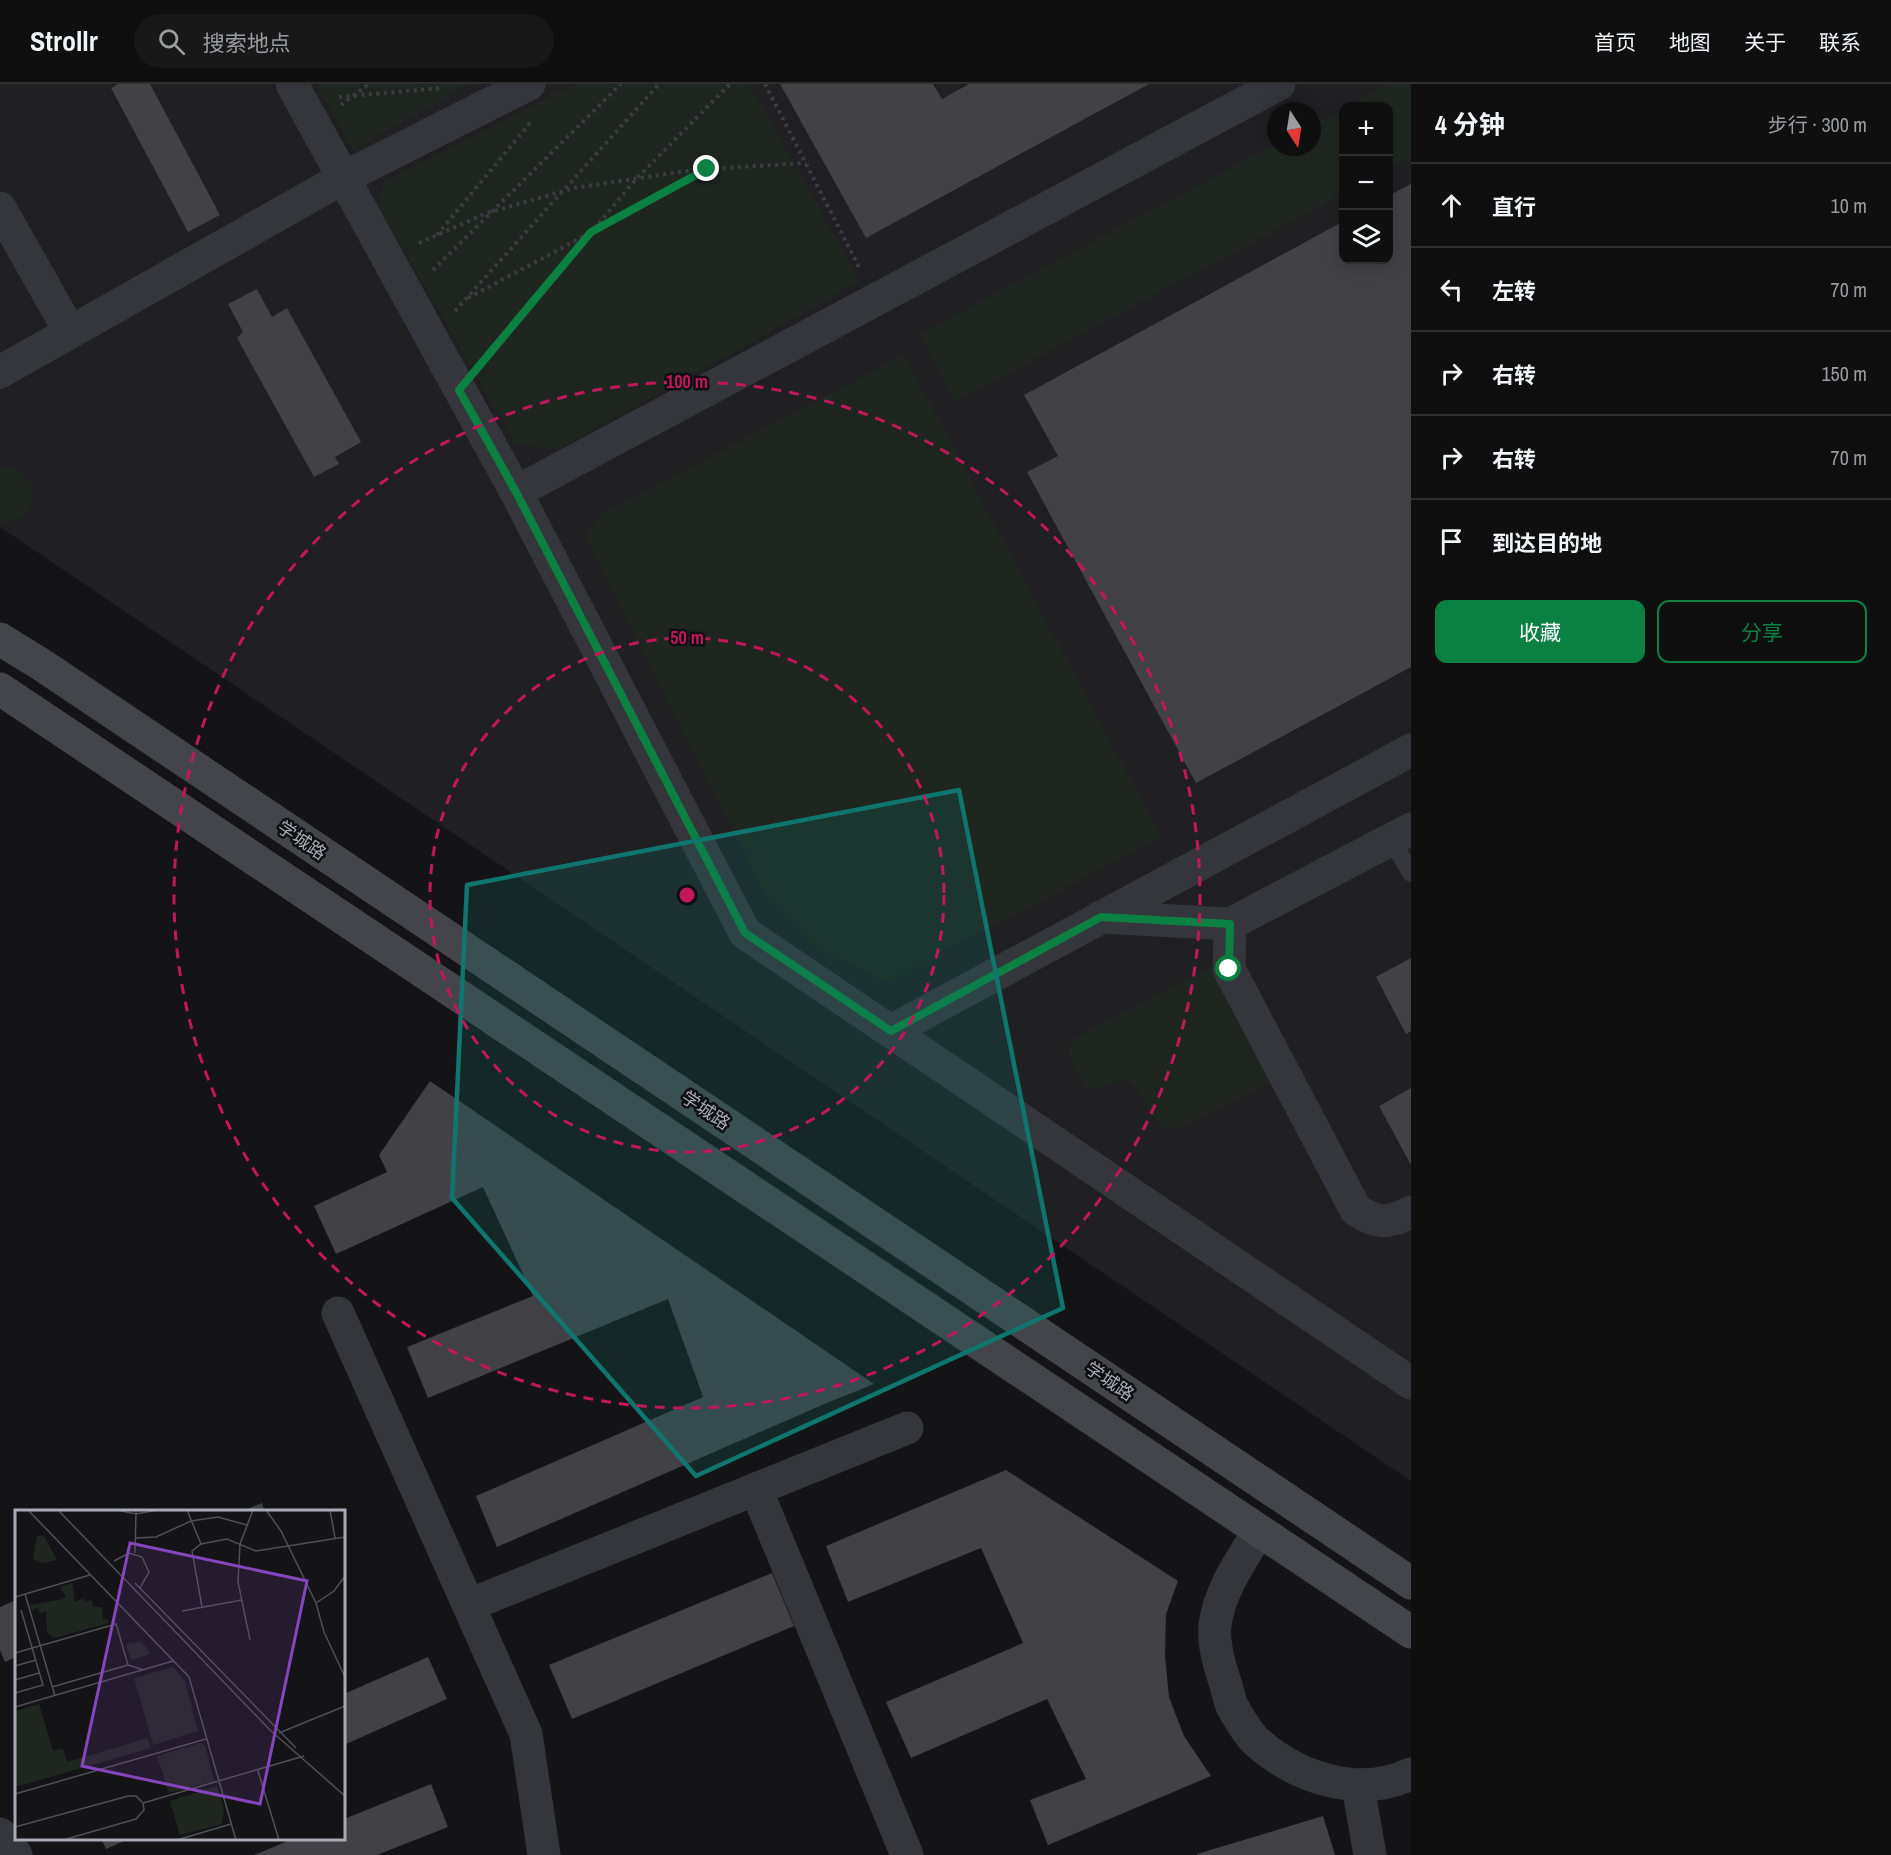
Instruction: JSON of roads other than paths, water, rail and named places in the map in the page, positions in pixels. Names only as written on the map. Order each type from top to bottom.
[{"type":"main road","name":"学城路","points":[[0,639],[1411,1583]]},
{"type":"main road","points":[[0,688],[1411,1632]]},
{"type":"street","points":[[0,372],[342,178],[529,84]]},
{"type":"street","points":[[516,492],[1279,84]]},
{"type":"street","points":[[297,93],[516,492],[745,933],[1411,1383]]},
{"type":"street","points":[[0,208],[70,332]]},
{"type":"street","points":[[891,1031],[1411,750]]},
{"type":"street","points":[[1101,917],[1230,924],[1401,834]]},
{"type":"street","points":[[1230,924],[1229,969],[1356,1210],[1382,1222],[1396,1220],[1411,1212]]},
{"type":"street","points":[[338,1313],[526,1734],[544,1855]]},
{"type":"street","points":[[469,1605],[907,1428]]},
{"type":"street","points":[[756,1489],[907,1855]]},
{"type":"street","points":[[1259,1531],[1227,1584],[1215,1626],[1219,1665],[1232,1706],[1257,1742],[1292,1767],[1324,1780],[1358,1786],[1400,1779],[1411,1774]]},
{"type":"street","points":[[1358,1786],[1370,1855]]},
{"type":"street","points":[[0,1834],[16,1855]]},
{"type":"lane","points":[[1401,834],[1411,873]]}]
